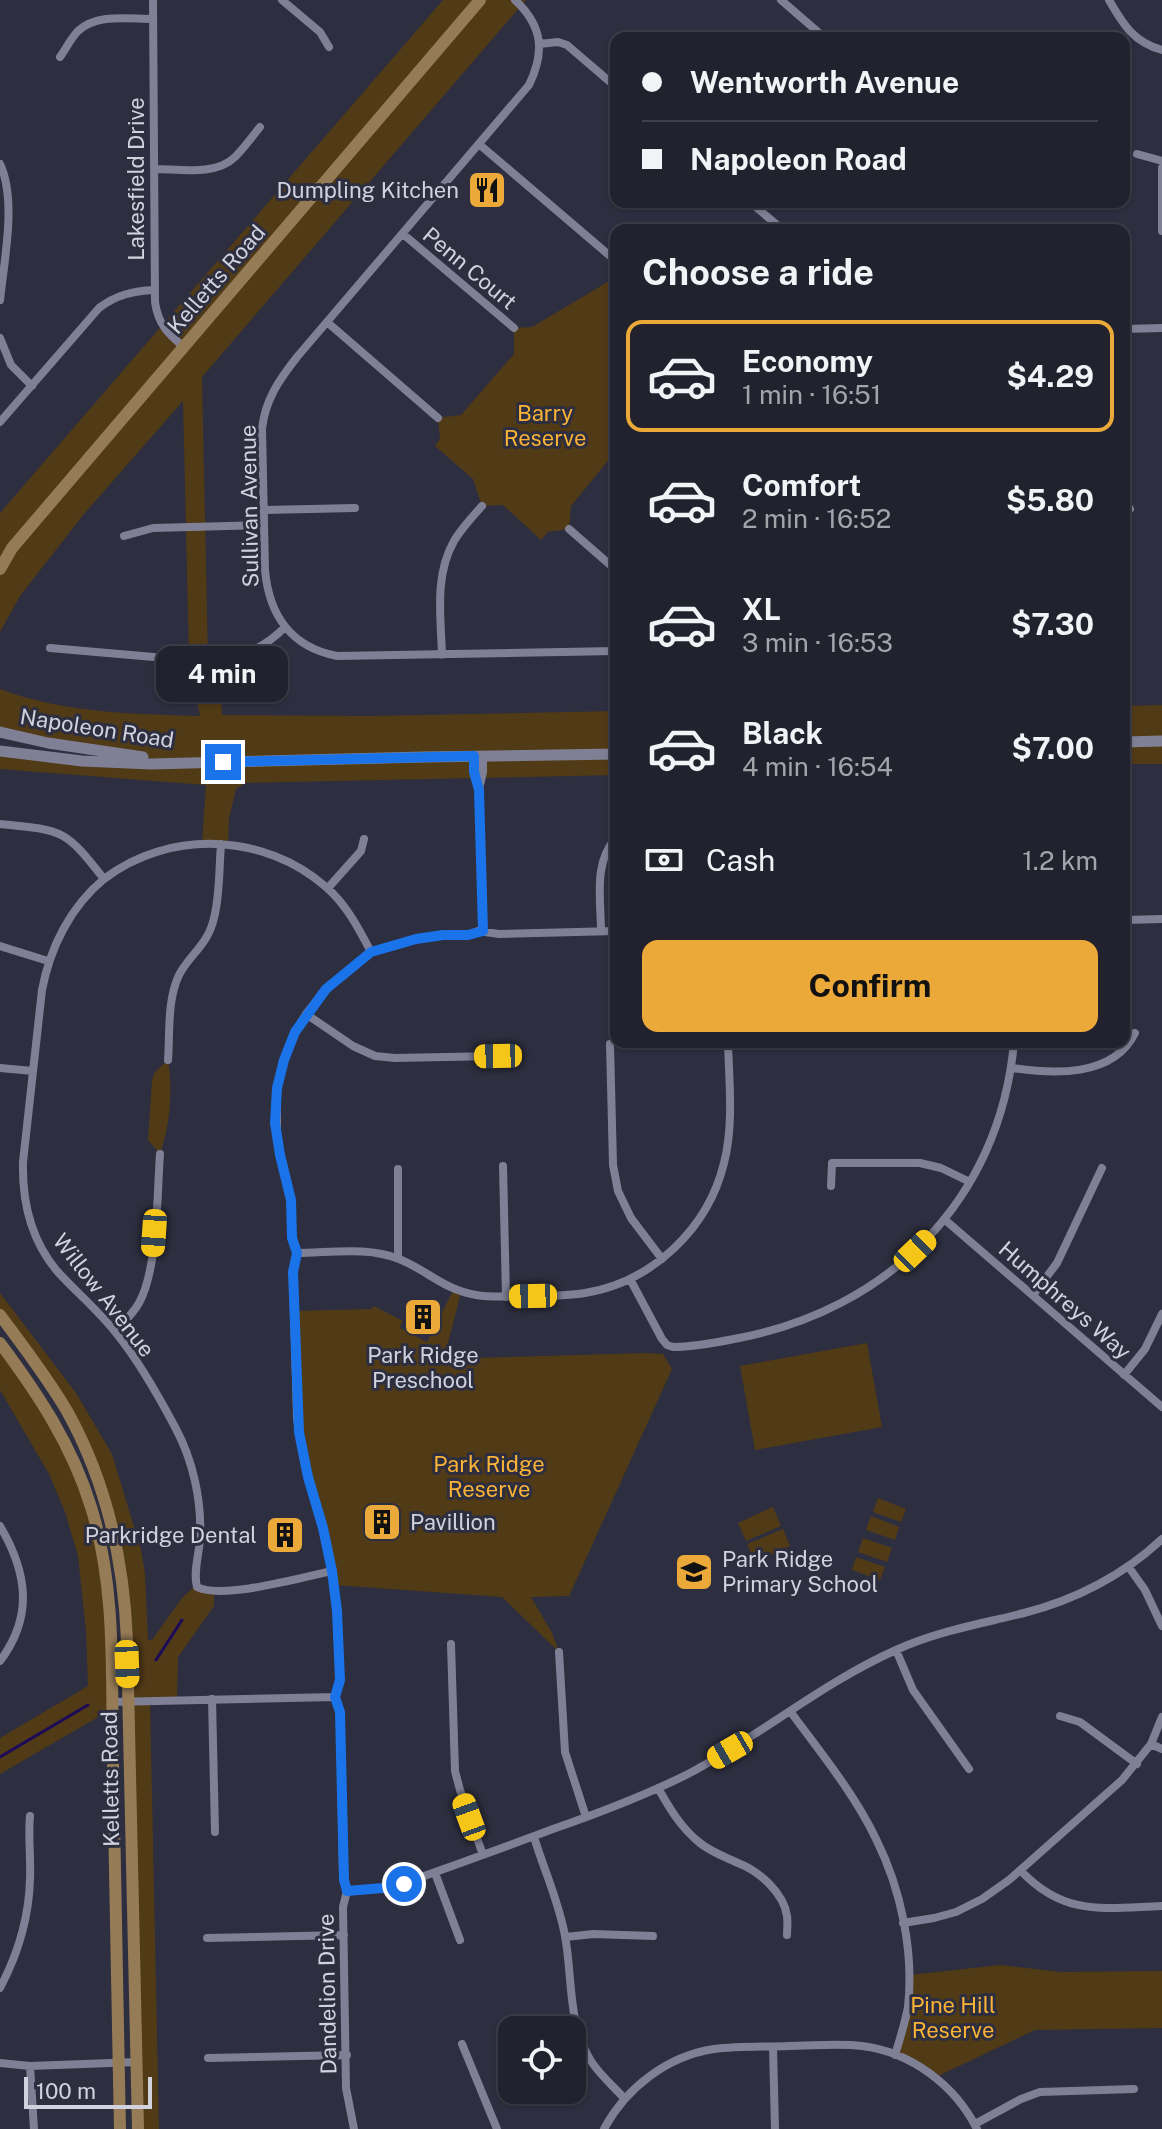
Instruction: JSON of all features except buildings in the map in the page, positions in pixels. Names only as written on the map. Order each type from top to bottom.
[{"type":"main road","name":"Kelletts Road","points":[[0,569],[12,548],[480,0]]},
{"type":"main road","name":"Kelletts Road","points":[[0,557],[12,548]]},
{"type":"main road","name":"Napoleon Road","points":[[0,732],[72,747],[188,762]]},
{"type":"main road","points":[[1130,742],[1162,741]]},
{"type":"main road","name":"Napoleon Road","points":[[0,751],[110,763],[610,754]]},
{"type":"main road","name":"Kelletts Road","points":[[0,1315],[66,1409],[103,1492],[118,1548],[125,1597],[129,1701],[138,2129]]},
{"type":"main road","name":"Kelletts Road","points":[[0,1343],[52,1419],[70,1453],[91,1508],[106,1575],[110,1615],[120,2129]]},
{"type":"street","name":"Lakesfield Drive","points":[[153,0],[154,290],[159,321],[184,347]]},
{"type":"street","points":[[282,0],[320,32],[329,47]]},
{"type":"street","points":[[515,0],[532,21],[539,44],[558,42],[566,45],[610,82]]},
{"type":"street","points":[[781,0],[818,32]]},
{"type":"street","points":[[1109,0],[1138,39],[1162,50]]},
{"type":"street","points":[[60,57],[77,32],[90,23],[108,19],[153,19]]},
{"type":"street","name":"Sullivan Avenue","points":[[539,44],[539,60],[529,85],[280,378],[268,401],[262,429],[267,590],[285,627],[307,645],[337,656],[610,651]]},
{"type":"street","points":[[154,169],[205,169],[225,165],[260,127]]},
{"type":"street","points":[[480,145],[610,256]]},
{"type":"street","points":[[1137,154],[1162,161]]},
{"type":"street","points":[[0,164],[6,177],[8,198],[0,300]]},
{"type":"street","points":[[1162,168],[1162,231]]},
{"type":"street","points":[[757,208],[776,224]]},
{"type":"street","name":"Penn Court","points":[[403,234],[514,328]]},
{"type":"street","points":[[0,422],[99,308],[118,296],[154,290]]},
{"type":"street","points":[[327,322],[438,418]]},
{"type":"street","points":[[1130,329],[1162,328]]},
{"type":"street","points":[[0,338],[11,365],[32,386]]},
{"type":"street","points":[[442,655],[440,592],[444,567],[454,542],[482,506]]},
{"type":"street","points":[[264,510],[355,508]]},
{"type":"street","points":[[124,536],[153,528],[264,525]]},
{"type":"street","points":[[569,529],[610,565]]},
{"type":"street","points":[[50,648],[200,661],[221,660],[255,650],[285,627]]},
{"type":"street","points":[[478,756],[474,772],[479,790],[483,931]]},
{"type":"street","points":[[0,824],[42,828],[62,834],[79,847],[104,879]]},
{"type":"street","points":[[328,888],[361,851],[364,839]]},
{"type":"street","name":"Willow Avenue","points":[[332,1571],[248,1589],[205,1591],[197,1587],[200,1519],[189,1458],[175,1427],[115,1331],[56,1269],[39,1243],[24,1196],[23,1173],[42,990],[48,961],[70,918],[104,879],[141,858],[171,848],[196,844],[240,846],[274,856],[308,873],[328,888],[353,919],[371,952]]},
{"type":"street","points":[[168,1060],[176,983],[207,938],[215,918],[221,844]]},
{"type":"street","points":[[601,931],[601,866],[610,846]]},
{"type":"street","points":[[1130,920],[1162,919]]},
{"type":"street","name":"Dandelion Drive","points":[[354,2129],[346,2088],[343,1907],[347,1891],[343,1873],[340,1712],[335,1697],[340,1680],[337,1611],[323,1528],[299,1432],[293,1272],[297,1253],[292,1238],[291,1200],[277,1140],[277,1088],[284,1060],[306,1014],[326,989],[371,952],[416,939],[483,931],[499,934],[610,931]]},
{"type":"street","points":[[0,946],[48,961]]},
{"type":"street","points":[[306,1014],[353,1046],[375,1056],[498,1056]]},
{"type":"street","points":[[1130,1040],[1135,1033]]},
{"type":"street","points":[[610,1048],[613,1165],[618,1191],[631,1218],[662,1259]]},
{"type":"street","points":[[297,1253],[366,1252],[398,1258],[455,1290],[483,1296],[585,1293],[630,1279],[662,1259],[688,1234],[702,1215],[722,1172],[729,1138],[728,1048]]},
{"type":"street","points":[[630,1279],[665,1350],[789,1326],[825,1313],[869,1287],[901,1264],[926,1240],[970,1182],[998,1121],[1012,1068],[1014,1048]]},
{"type":"street","points":[[1012,1068],[1055,1073],[1085,1068],[1125,1048]]},
{"type":"street","points":[[0,1068],[33,1071]]},
{"type":"street","points":[[115,1331],[132,1314],[148,1283],[160,1154]]},
{"type":"street","points":[[831,1186],[832,1163],[897,1161],[941,1168],[970,1182]]},
{"type":"street","points":[[503,1166],[506,1297]]},
{"type":"street","points":[[1033,1295],[1061,1255],[1102,1168]]},
{"type":"street","points":[[398,1169],[398,1258]]},
{"type":"street","name":"Humphreys Way","points":[[944,1219],[1162,1407]]},
{"type":"street","points":[[1124,1375],[1145,1349],[1162,1314]]},
{"type":"street","points":[[0,1526],[16,1557],[23,1593],[16,1634],[0,1661]]},
{"type":"street","points":[[347,1891],[391,1887],[435,1873],[658,1788],[713,1760],[844,1675],[936,1635],[1048,1606],[1090,1589],[1128,1566],[1162,1539]]},
{"type":"street","points":[[1128,1566],[1145,1590],[1162,1626]]},
{"type":"street","points":[[451,1644],[455,1771],[483,1855]]},
{"type":"street","points":[[896,1650],[913,1690],[969,1769]]},
{"type":"street","points":[[559,1652],[565,1752],[586,1817]]},
{"type":"street","points":[[112,1702],[335,1697]]},
{"type":"street","points":[[212,1699],[215,1832]]},
{"type":"street","points":[[790,1711],[852,1797],[876,1838],[891,1874],[908,1955],[909,1990],[895,2055]]},
{"type":"street","points":[[1060,1716],[1080,1722],[1137,1764]]},
{"type":"street","points":[[903,1923],[945,1915],[973,1904],[992,1894],[1021,1871],[1137,1764],[1151,1744],[1162,1717]]},
{"type":"street","points":[[1151,1744],[1162,1749]]},
{"type":"street","points":[[658,1788],[676,1819],[697,1841],[749,1868],[773,1889],[785,1909],[787,1935]]},
{"type":"street","points":[[0,1988],[15,1956],[28,1908],[30,1816]]},
{"type":"street","points":[[534,1837],[566,1937],[571,1999],[579,2038],[594,2065],[624,2098]]},
{"type":"street","points":[[1021,1871],[1044,1892],[1071,1904],[1099,1908],[1162,1906]]},
{"type":"street","points":[[435,1873],[460,1940]]},
{"type":"street","points":[[566,1937],[593,1934],[653,1936]]},
{"type":"street","points":[[207,1938],[344,1935]]},
{"type":"street","points":[[462,2044],[497,2129]]},
{"type":"street","points":[[604,2129],[624,2098],[656,2072],[694,2054],[728,2048],[859,2046],[895,2055],[936,2077],[976,2127],[1021,2099],[1040,2092],[1134,2089]]},
{"type":"street","points":[[773,2047],[775,2129]]},
{"type":"street","points":[[208,2058],[347,2055]]},
{"type":"street","points":[[0,2063],[30,2066],[137,2062]]},
{"type":"street","points":[[30,2066],[34,2129]]},
{"type":"green space","points":[[443,0],[526,0],[202,377],[208,660],[219,660],[222,715],[370,716],[610,711],[610,775],[482,778],[483,756],[474,756],[476,778],[245,783],[236,789],[229,818],[228,845],[202,844],[206,785],[0,769],[0,751],[180,762],[123,755],[0,732],[0,689],[74,708],[200,716],[189,660],[183,401],[84,514],[20,596],[0,632],[0,513]]},
{"type":"green space","name":"Barry Reserve","points":[[610,281],[610,458],[571,506],[569,529],[548,532],[541,540],[503,505],[482,506],[473,479],[435,446],[440,439],[438,418],[461,415],[514,354],[514,328],[532,327]]},
{"type":"green space","points":[[1162,705],[1162,764],[1130,764],[1130,706]]},
{"type":"green space","points":[[168,1060],[170,1108],[160,1154],[148,1140],[152,1080],[155,1072]]},
{"type":"green space","name":"Park Ridge Reserve","points":[[454,1289],[461,1292],[444,1359],[646,1353],[663,1354],[672,1369],[569,1596],[531,1597],[559,1652],[502,1597],[334,1585],[299,1432],[294,1311],[372,1309],[374,1306],[403,1321],[400,1328],[427,1342]]},
{"type":"green space","points":[[0,1293],[76,1393],[112,1454],[141,1550],[148,1640],[152,1640],[182,1598],[196,1585],[214,1590],[214,1606],[178,1657],[177,1700],[150,1701],[159,2129],[138,2129],[125,1597],[89,1456],[0,1315]]},
{"type":"green space","points":[[0,1343],[52,1419],[99,1538],[112,1709],[0,1774],[0,1738],[88,1686],[78,1556],[65,1512],[49,1474],[0,1390]]},
{"type":"green space","points":[[867,1343],[882,1427],[755,1450],[740,1366]]},
{"type":"green space","points":[[878,1498],[906,1509],[901,1522],[873,1512]]},
{"type":"green space","points":[[773,1507],[781,1526],[746,1541],[738,1523]]},
{"type":"green space","points":[[871,1516],[899,1527],[895,1540],[866,1530]]},
{"type":"green space","points":[[783,1529],[790,1546],[755,1562],[747,1544]]},
{"type":"green space","points":[[863,1538],[892,1548],[887,1562],[858,1552]]},
{"type":"green space","points":[[856,1557],[885,1567],[880,1580],[852,1570]]},
{"type":"green space","name":"Pine Hill Reserve","points":[[1000,1965],[1061,1972],[1162,1971],[1162,2028],[1035,2030],[936,2077],[895,2055],[906,2015],[909,1975]]},
{"type":"waterway","points":[[156,1660],[182,1620]]},
{"type":"waterway","points":[[0,1757],[88,1705]]},
{"type":"place","name":"Dumpling Kitchen","points":[[487,190]]},
{"type":"place","name":"Park Ridge Preschool","points":[[423,1317]]},
{"type":"place","name":"Pavillion","points":[[382,1522]]},
{"type":"place","name":"Parkridge Dental","points":[[285,1535]]},
{"type":"place","name":"Park Ridge Primary School","points":[[694,1572]]},
{"type":"route","points":[[223,762],[474,756],[479,790],[483,931],[416,939],[371,952],[335,981],[316,1000],[288,1046],[275,1105],[277,1140],[291,1200],[292,1238],[297,1253],[293,1272],[299,1432],[326,1541],[337,1611],[340,1680],[335,1697],[340,1712],[344,1880],[347,1891],[404,1884]]}]
